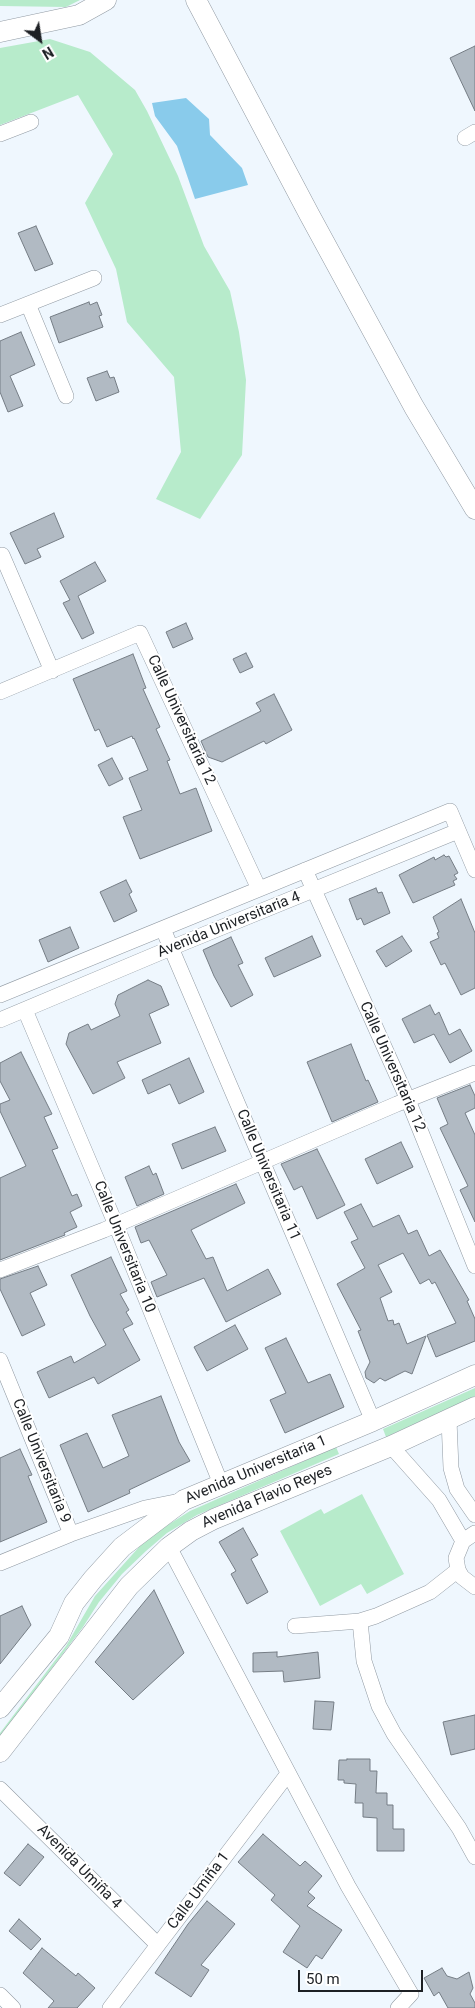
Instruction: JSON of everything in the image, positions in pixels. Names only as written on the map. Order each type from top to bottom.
[{"type":"main road","points":[[0,32],[79,16],[106,0]]},
{"type":"main road","points":[[196,0],[414,407],[475,509]]},
{"type":"main road","name":"Avenida Universitaria 1","points":[[0,1708],[59,1636],[74,1603],[93,1579],[122,1547],[184,1500],[373,1421],[475,1375]]},
{"type":"main road","name":"Avenida Flavio Reyes","points":[[0,1752],[129,1586],[168,1547],[191,1531],[214,1519],[391,1446],[475,1407]]},
{"type":"street","points":[[0,134],[31,122]]},
{"type":"street","points":[[0,315],[94,278]]},
{"type":"street","points":[[28,304],[66,396]]},
{"type":"street","points":[[0,692],[52,671],[2,555]]},
{"type":"street","name":"Calle Universitaria 12","points":[[52,671],[140,633],[258,890]]},
{"type":"street","name":"Avenida Universitaria 4","points":[[0,996],[450,811],[458,831],[171,948],[4,1019]]},
{"type":"street","points":[[458,831],[475,870]]},
{"type":"street","name":"Calle Universitaria 12","points":[[305,870],[408,1100],[475,1266]]},
{"type":"street","name":"Calle Universitaria 11","points":[[163,929],[373,1421]]},
{"type":"street","points":[[0,996],[4,1019]]},
{"type":"street","name":"Calle Universitaria 10","points":[[25,1010],[116,1225],[221,1484]]},
{"type":"street","points":[[0,1270],[116,1225],[262,1161],[475,1073]]},
{"type":"street","name":"Calle Universitaria 9","points":[[0,1360],[72,1534]]},
{"type":"street","points":[[449,1420],[451,1468],[457,1489],[475,1516]]},
{"type":"street","points":[[391,1446],[469,1537],[456,1558],[458,1570],[462,1577],[475,1587]]},
{"type":"street","points":[[439,1500],[457,1489]]},
{"type":"street","points":[[0,1563],[72,1534],[145,1508],[184,1500]]},
{"type":"street","points":[[168,1547],[287,1775],[348,1886],[411,1994],[398,2008]]},
{"type":"street","points":[[295,1626],[360,1621],[392,1610],[430,1592],[458,1570]]},
{"type":"street","points":[[360,1621],[364,1661],[379,1706],[394,1734],[459,1828],[475,1857]]},
{"type":"street","name":"Calle Umiña 1","points":[[110,2008],[287,1775]]},
{"type":"street","name":"Avenida Umiña 4","points":[[0,1789],[158,1945]]},
{"type":"street","points":[[0,1995],[13,2008]]},
{"type":"green space","points":[[0,0],[80,0],[66,7],[0,6]]},
{"type":"green space","points":[[50,39],[90,52],[135,90],[178,176],[204,246],[230,291],[239,332],[246,380],[242,455],[200,519],[156,499],[181,452],[174,377],[127,322],[116,269],[85,203],[113,154],[78,95],[0,125],[0,48]]},
{"type":"green space","points":[[475,1388],[475,1396],[386,1437],[383,1429]]},
{"type":"green space","points":[[336,1447],[339,1454],[197,1515],[167,1533],[146,1551],[122,1574],[99,1602],[83,1627],[0,1737],[0,1733],[66,1646],[95,1596],[140,1546],[163,1528],[190,1511]]},
{"type":"green space","points":[[362,1494],[404,1574],[367,1594],[361,1584],[320,1606],[280,1531],[321,1509],[324,1514]]},
{"type":"water","points":[[186,98],[209,119],[210,135],[242,168],[248,185],[195,199],[177,146],[155,116],[152,103]]},
{"type":"building","points":[[475,46],[475,111],[450,58]]},
{"type":"building","points":[[36,226],[53,264],[35,271],[18,233]]},
{"type":"building","points":[[89,302],[90,305],[97,302],[102,315],[99,316],[103,327],[59,343],[50,317]]},
{"type":"building","points":[[21,332],[35,365],[10,376],[23,406],[8,412],[0,392],[0,341]]},
{"type":"building","points":[[107,371],[110,378],[114,377],[119,392],[96,401],[87,378]]},
{"type":"building","points":[[54,513],[64,537],[37,549],[41,557],[25,564],[10,533]]},
{"type":"building","points":[[95,562],[106,581],[78,596],[94,633],[82,639],[63,603],[70,600],[60,581]]},
{"type":"building","points":[[186,623],[193,639],[173,648],[166,632]]},
{"type":"building","points":[[246,653],[253,667],[240,673],[233,659]]},
{"type":"building","points":[[133,654],[146,688],[143,689],[160,727],[156,729],[170,760],[167,761],[180,794],[196,788],[212,831],[140,859],[123,817],[142,810],[129,778],[148,770],[132,736],[107,747],[99,729],[95,731],[73,679]]},
{"type":"building","points":[[274,694],[292,730],[266,744],[264,741],[222,762],[208,757],[201,741],[261,711],[256,703]]},
{"type":"building","points":[[112,758],[123,779],[109,786],[98,765]]},
{"type":"building","points":[[444,855],[446,857],[449,856],[458,873],[454,875],[457,879],[453,881],[455,885],[413,903],[399,875],[434,857],[435,860]]},
{"type":"building","points":[[126,880],[132,892],[129,894],[137,911],[114,922],[100,892]]},
{"type":"building","points":[[376,888],[378,893],[382,892],[390,913],[364,925],[361,918],[357,920],[349,899]]},
{"type":"building","points":[[461,899],[475,933],[475,988],[461,995],[445,963],[441,965],[430,942],[439,938],[437,933],[439,932],[433,917]]},
{"type":"building","points":[[70,927],[79,948],[48,962],[39,940]]},
{"type":"building","points":[[312,936],[321,956],[274,977],[265,958]]},
{"type":"building","points":[[402,936],[412,951],[386,967],[376,951]]},
{"type":"building","points":[[231,937],[243,963],[238,965],[253,995],[231,1007],[214,976],[203,950]]},
{"type":"building","points":[[148,980],[161,986],[169,1005],[149,1014],[161,1043],[117,1062],[125,1078],[93,1094],[66,1044],[69,1033],[88,1024],[91,1030],[120,1016],[115,1004],[118,995]]},
{"type":"building","points":[[430,1005],[435,1015],[439,1012],[449,1035],[460,1029],[472,1051],[450,1063],[434,1034],[414,1043],[402,1019]]},
{"type":"building","points":[[351,1044],[366,1081],[368,1080],[378,1102],[332,1122],[307,1062]]},
{"type":"building","points":[[21,1052],[52,1114],[44,1117],[58,1148],[52,1150],[72,1196],[77,1194],[82,1206],[70,1212],[77,1227],[64,1233],[65,1235],[0,1260],[0,1178],[26,1166],[0,1111],[0,1104],[10,1100],[0,1081],[0,1063]]},
{"type":"building","points":[[189,1058],[204,1092],[179,1104],[170,1084],[148,1094],[142,1080]]},
{"type":"building","points":[[470,1085],[475,1096],[475,1108],[465,1113],[475,1135],[475,1222],[460,1190],[468,1186],[440,1128],[448,1124],[437,1098]]},
{"type":"building","points":[[215,1127],[226,1151],[182,1169],[172,1144]]},
{"type":"building","points":[[401,1142],[413,1167],[377,1184],[365,1159]]},
{"type":"building","points":[[317,1149],[345,1205],[317,1219],[302,1186],[294,1190],[281,1164]]},
{"type":"building","points":[[149,1166],[153,1175],[156,1173],[164,1194],[137,1206],[125,1177]]},
{"type":"building","points":[[236,1184],[245,1203],[191,1230],[206,1259],[213,1257],[227,1291],[268,1269],[281,1294],[226,1322],[204,1278],[157,1297],[151,1282],[167,1275],[149,1240],[141,1243],[135,1227]]},
{"type":"building","points":[[361,1204],[373,1227],[399,1215],[408,1234],[417,1230],[429,1256],[440,1250],[469,1300],[467,1301],[475,1319],[475,1341],[436,1357],[427,1335],[456,1323],[435,1282],[432,1284],[429,1279],[420,1284],[403,1253],[378,1265],[392,1292],[380,1298],[388,1321],[393,1320],[394,1325],[399,1323],[407,1344],[426,1336],[412,1374],[405,1371],[385,1381],[380,1378],[374,1383],[366,1378],[365,1372],[370,1362],[358,1331],[361,1330],[337,1284],[365,1268],[351,1242],[358,1239],[344,1212]]},
{"type":"building","points":[[111,1257],[127,1291],[120,1294],[129,1310],[126,1312],[133,1324],[123,1329],[140,1360],[98,1384],[94,1377],[49,1398],[37,1372],[71,1356],[74,1363],[106,1345],[71,1275]]},
{"type":"building","points":[[38,1266],[47,1285],[30,1293],[45,1325],[22,1336],[0,1289],[0,1279]]},
{"type":"building","points":[[235,1325],[248,1349],[207,1371],[194,1347]]},
{"type":"building","points":[[286,1338],[308,1383],[330,1374],[344,1407],[285,1433],[270,1400],[286,1393],[265,1348]]},
{"type":"building","points":[[161,1396],[179,1442],[190,1461],[129,1490],[130,1493],[88,1512],[60,1445],[87,1433],[103,1468],[129,1456],[112,1415]]},
{"type":"building","points":[[20,1449],[32,1475],[28,1476],[47,1522],[0,1542],[0,1458]]},
{"type":"building","points":[[243,1528],[258,1555],[251,1559],[268,1592],[247,1604],[231,1574],[236,1571],[219,1542]]},
{"type":"building","points":[[154,1590],[184,1653],[133,1700],[95,1662]]},
{"type":"building","points":[[22,1606],[31,1625],[0,1664],[0,1616]]},
{"type":"building","points":[[277,1652],[277,1657],[318,1652],[320,1678],[284,1682],[283,1671],[253,1672],[253,1653]]},
{"type":"building","points":[[315,1701],[334,1702],[331,1730],[313,1729]]},
{"type":"building","points":[[475,1715],[475,1749],[451,1755],[443,1722]]},
{"type":"building","points":[[370,1759],[370,1771],[377,1771],[376,1793],[387,1793],[387,1805],[393,1805],[393,1829],[404,1829],[404,1851],[377,1851],[377,1818],[363,1817],[363,1803],[355,1803],[356,1784],[344,1783],[344,1780],[338,1780],[339,1760]]},
{"type":"building","points":[[263,1834],[300,1866],[305,1861],[322,1876],[308,1892],[315,1898],[307,1906],[342,1930],[322,1959],[316,1955],[307,1968],[283,1952],[300,1926],[271,1900],[275,1895],[238,1862]]},
{"type":"building","points":[[28,1844],[44,1857],[20,1886],[4,1873]]},
{"type":"building","points":[[207,1901],[235,1924],[201,1965],[209,1970],[191,1997],[155,1973],[188,1924]]},
{"type":"building","points":[[19,1919],[41,1939],[31,1950],[9,1931]]},
{"type":"building","points":[[42,1948],[76,1976],[78,1973],[95,1988],[77,2008],[48,2008],[54,2001],[23,1973]]},
{"type":"building","points":[[442,1968],[447,1976],[457,1979],[469,1972],[473,1988],[470,1994],[475,2003],[475,2008],[448,2008],[439,1992],[434,1996],[424,1978]]}]
